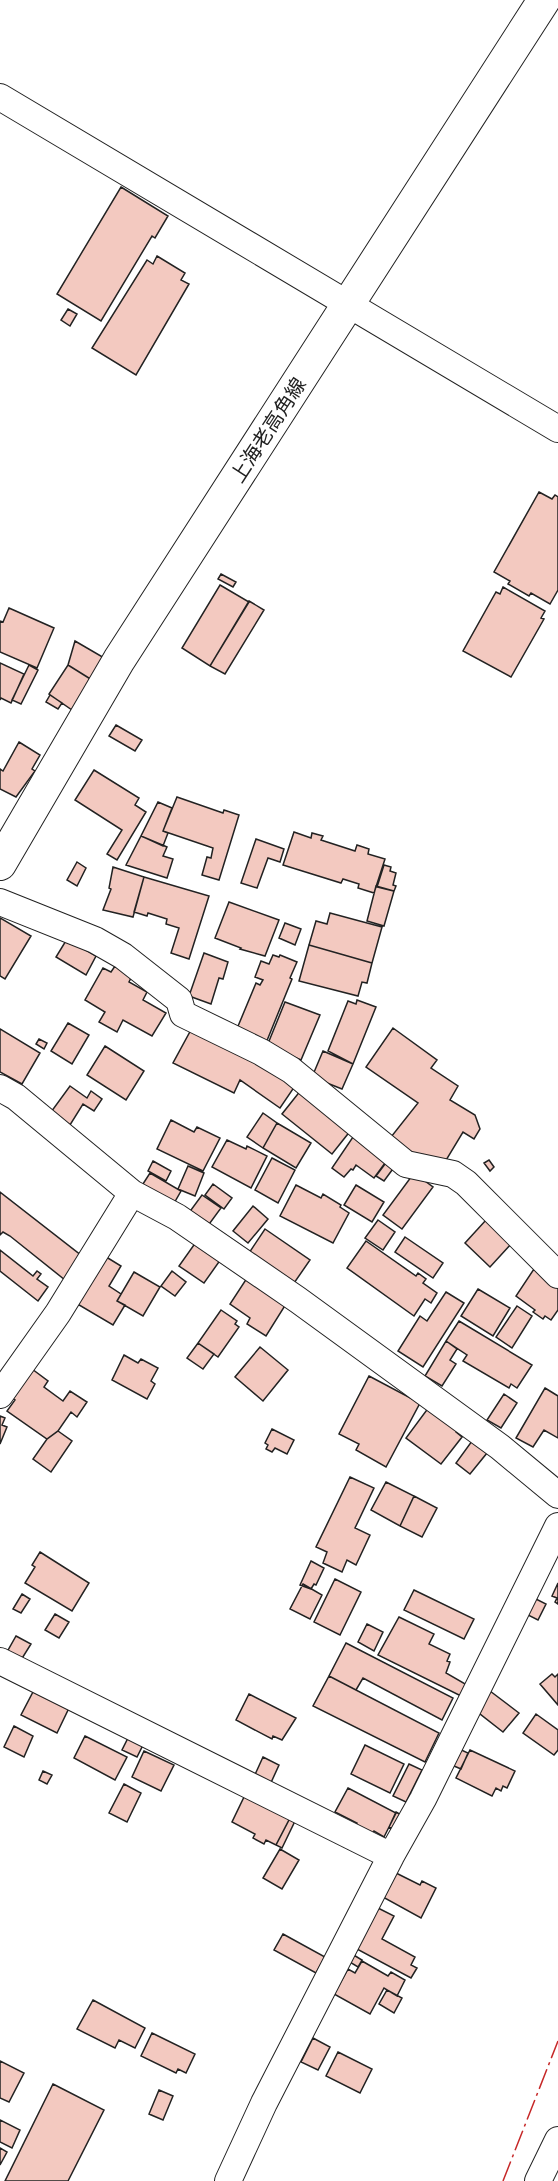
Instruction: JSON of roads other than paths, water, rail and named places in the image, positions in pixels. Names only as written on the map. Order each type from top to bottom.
[{"type":"main road","name":"上海老高角線","points":[[0,864],[119,660],[544,0]]},
{"type":"street","points":[[0,97],[350,303],[558,429]]},
{"type":"street","points":[[0,902],[95,939],[179,1000],[183,1014],[261,1052],[291,1070],[406,1164],[453,1174],[466,1182],[558,1275]]},
{"type":"street","points":[[0,1088],[16,1097],[132,1193],[177,1217],[298,1300],[500,1447],[558,1495]]},
{"type":"street","points":[[0,1395],[57,1313],[132,1193]]},
{"type":"street","points":[[228,2181],[264,2103],[391,1856],[423,1799],[558,1526]]},
{"type":"street","points":[[0,1660],[391,1856]]},
{"type":"street","points":[[538,2181],[558,2140]]}]
